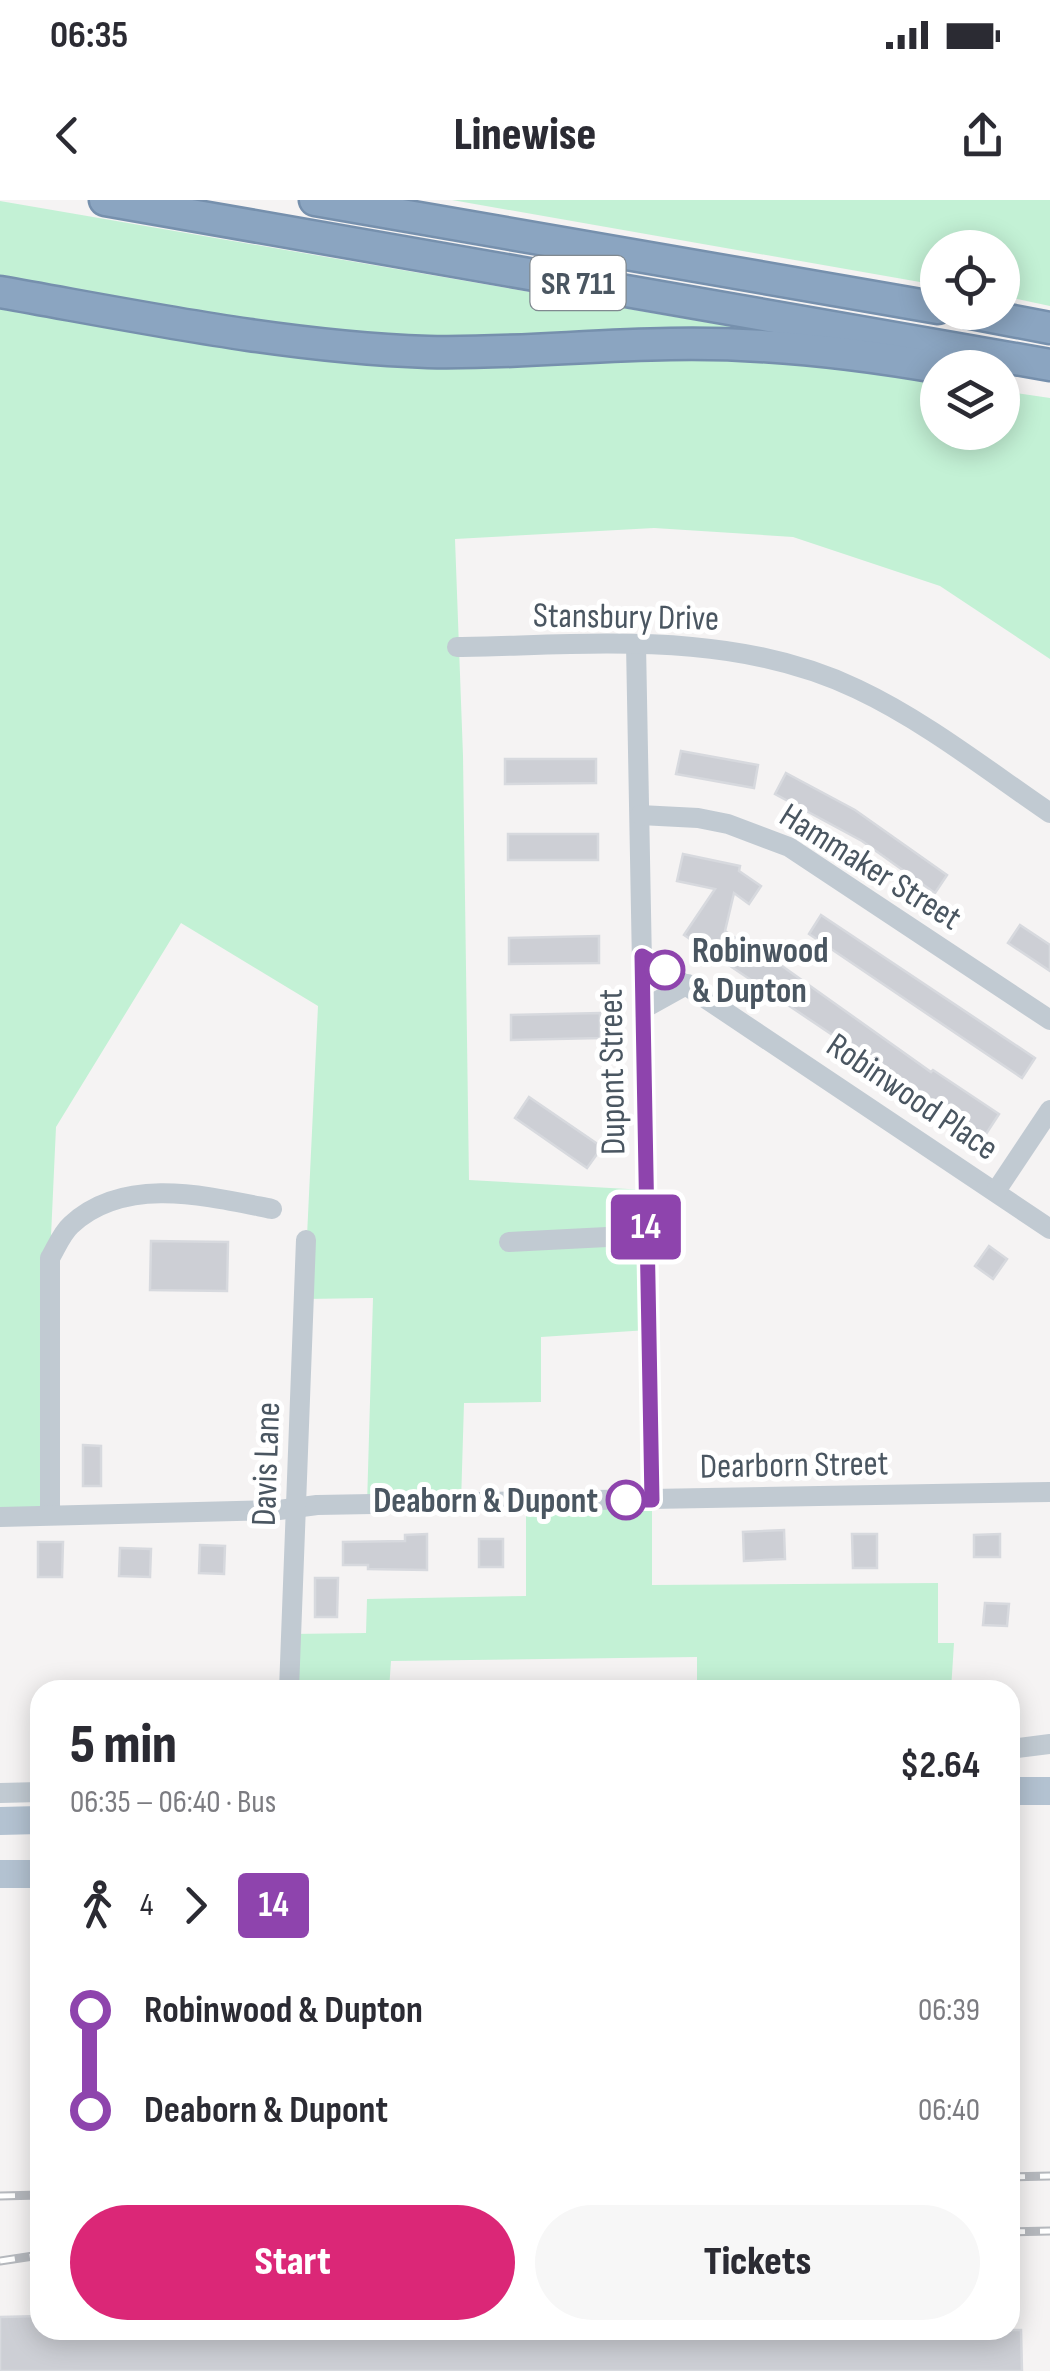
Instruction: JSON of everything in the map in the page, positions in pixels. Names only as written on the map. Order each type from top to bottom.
[{"type":"highway","name":"SR 711","points":[[105,200],[1050,365]]},
{"type":"highway","name":"SR 711","points":[[315,200],[920,305]]},
{"type":"highway","points":[[0,292],[217,330],[360,349],[432,352],[736,344],[876,356],[920,364]]},
{"type":"highway","points":[[1020,322],[1050,328]]},
{"type":"highway","points":[[1020,366],[1050,365]]},
{"type":"main road","points":[[0,1821],[30,1820]]},
{"type":"main road","points":[[0,1874],[30,1874]]},
{"type":"street","name":"Dupont Street","points":[[636,644],[652,1500]]},
{"type":"street","name":"Stansbury Drive","points":[[457,647],[694,645],[746,652],[806,668],[854,687],[913,721],[1050,813]]},
{"type":"street","name":"Hammaker Street","points":[[640,815],[728,824],[788,846],[1050,1020]]},
{"type":"street","name":"Robinwood Place","points":[[642,956],[1050,1229]]},
{"type":"street","points":[[643,1009],[688,984]]},
{"type":"street","points":[[996,1191],[1050,1110]]},
{"type":"street","points":[[50,1516],[50,1258],[70,1226],[114,1198],[159,1192],[272,1208]]},
{"type":"street","points":[[509,1242],[646,1235]]},
{"type":"street","name":"Davis Lane","points":[[289,1680],[306,1240]]},
{"type":"street","name":"Dearborn Street","points":[[0,1517],[1050,1492]]},
{"type":"street","points":[[1020,1748],[1050,1744]]},
{"type":"street","points":[[0,1793],[30,1792]]},
{"type":"green space","points":[[452,200],[1050,200],[1050,306],[1020,300],[1020,230],[920,230],[920,282]]},
{"type":"green space","points":[[0,201],[757,331],[756,336],[364,340],[0,282]]},
{"type":"green space","points":[[0,304],[659,358],[799,361],[920,379],[920,450],[1020,450],[1020,394],[1050,398],[1050,659],[940,586],[793,537],[654,528],[455,539],[463,756],[469,1180],[646,1190],[648,1330],[541,1337],[541,1402],[464,1403],[461,1503],[367,1505],[373,1298],[304,1299],[318,1006],[181,923],[56,1127],[50,1258],[50,1515],[0,1517]]},
{"type":"green space","points":[[652,1500],[652,1585],[938,1583],[938,1643],[954,1643],[952,1680],[697,1680],[697,1657],[391,1661],[390,1680],[289,1680],[291,1634],[366,1633],[367,1599],[526,1596],[526,1502]]},
{"type":"building","points":[[681,751],[758,765],[754,788],[676,774]]},
{"type":"building","points":[[505,759],[596,759],[596,783],[505,784]]},
{"type":"building","points":[[786,773],[855,810],[947,875],[935,893],[862,841],[775,794]]},
{"type":"building","points":[[508,834],[598,834],[598,860],[508,860]]},
{"type":"building","points":[[683,854],[740,866],[739,871],[761,886],[749,904],[734,893],[725,931],[766,959],[768,956],[931,1072],[999,1114],[984,1137],[684,935],[715,889],[677,881]]},
{"type":"building","points":[[821,915],[1035,1058],[1022,1078],[809,934]]},
{"type":"building","points":[[1020,925],[1050,945],[1050,971],[1008,943]]},
{"type":"building","points":[[599,936],[599,963],[509,964],[509,938]]},
{"type":"building","points":[[600,1013],[600,1038],[511,1040],[511,1015]]},
{"type":"building","points":[[529,1097],[602,1147],[587,1168],[515,1118]]},
{"type":"building","points":[[151,1241],[228,1242],[227,1291],[150,1290]]},
{"type":"building","points":[[989,1246],[1007,1259],[993,1279],[975,1266]]},
{"type":"building","points":[[83,1445],[101,1446],[101,1486],[83,1486]]},
{"type":"building","points":[[784,1530],[785,1559],[744,1561],[743,1532]]},
{"type":"building","points":[[427,1534],[427,1570],[343,1565],[343,1542],[405,1541],[405,1535]]},
{"type":"building","points":[[852,1534],[877,1534],[877,1568],[853,1568]]},
{"type":"building","points":[[1000,1534],[1000,1557],[974,1557],[974,1535]]},
{"type":"building","points":[[479,1539],[503,1539],[503,1567],[479,1567]]},
{"type":"building","points":[[38,1542],[63,1542],[62,1577],[38,1577]]},
{"type":"building","points":[[200,1545],[225,1546],[224,1574],[199,1573]]},
{"type":"building","points":[[120,1548],[151,1549],[150,1577],[119,1576]]},
{"type":"building","points":[[315,1578],[338,1578],[337,1617],[315,1617]]},
{"type":"building","points":[[985,1603],[1009,1604],[1007,1626],[983,1625]]},
{"type":"building","points":[[30,2316],[30,2340],[1020,2340],[1021,2330],[1022,2371],[0,2371],[0,2317]]},
{"type":"railway","points":[[1020,2177],[1050,2176]]},
{"type":"railway","points":[[0,2196],[30,2195]]},
{"type":"railway","points":[[1020,2232],[1050,2231]]},
{"type":"railway","points":[[0,2261],[30,2256]]},
{"type":"bus line","name":"14","points":[[626,1500],[652,1500],[642,956],[665,970]]},
{"type":"place","name":"Robinwood & Dupton","points":[[665,970]]},
{"type":"place","name":"Deaborn & Dupont","points":[[626,1500]]}]
